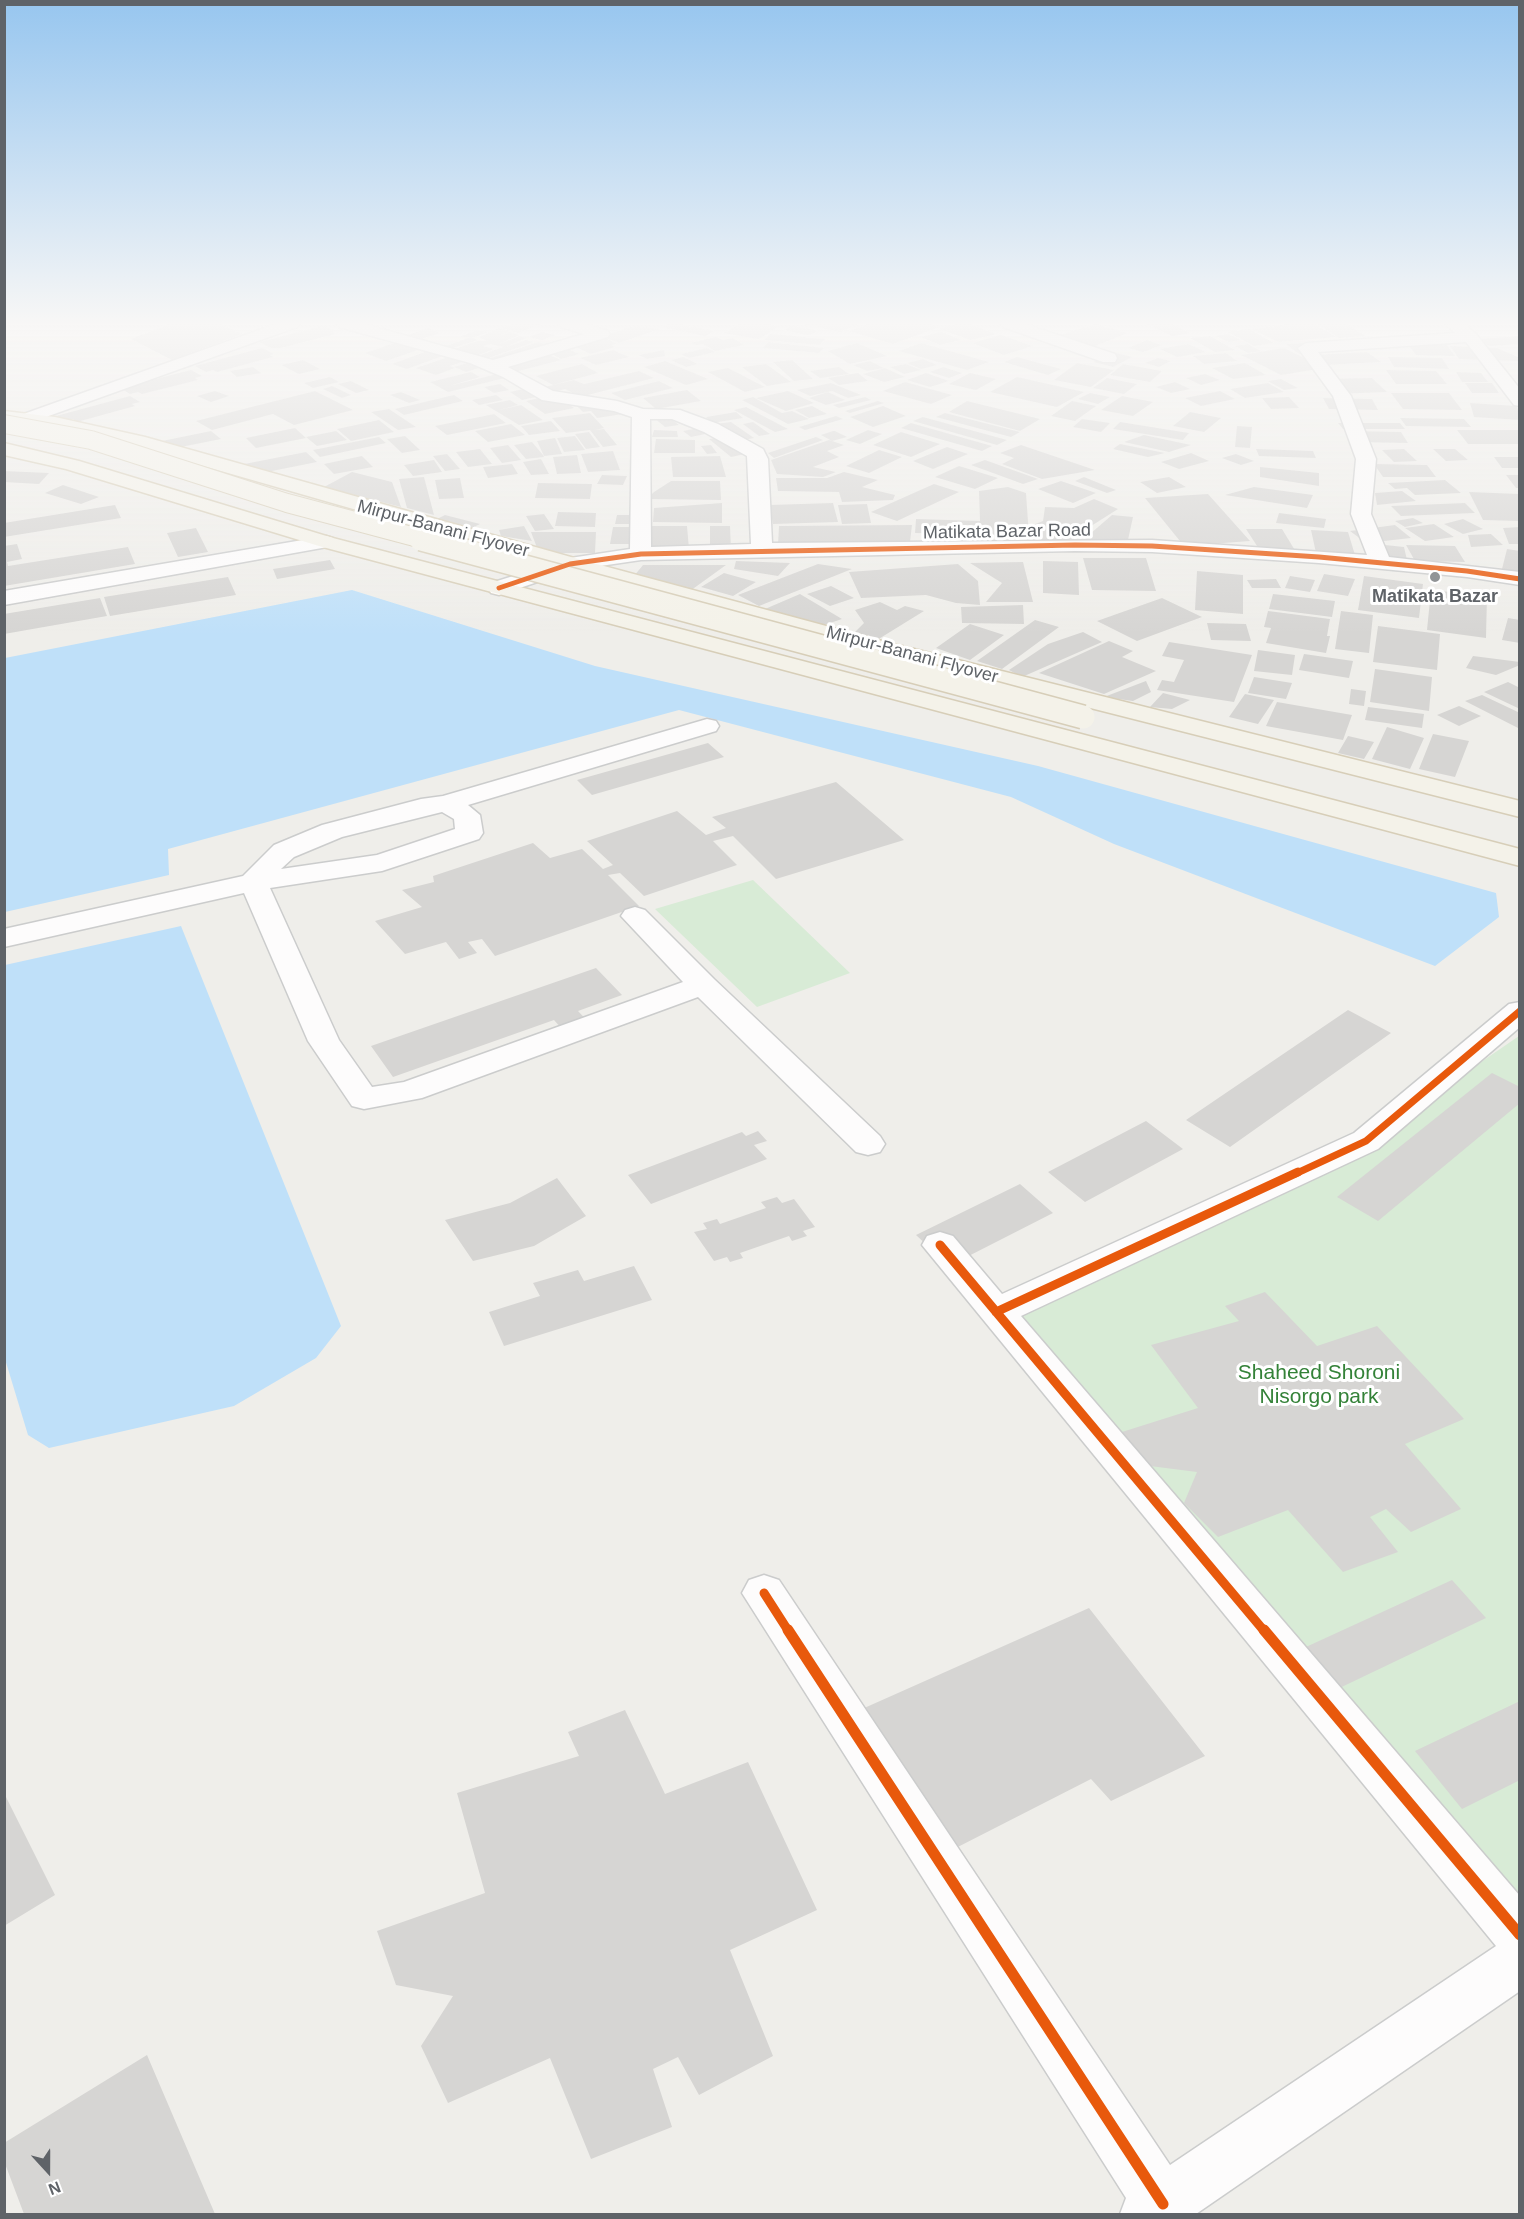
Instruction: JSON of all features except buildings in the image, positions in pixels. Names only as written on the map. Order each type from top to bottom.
[{"type":"main road","name":"Mirpur-Banani Flyover","points":[[19,428],[91,440],[277,501],[1083,717],[1520,828]]},
{"type":"main road","points":[[73,428],[138,441],[581,567],[946,665],[1520,809]]},
{"type":"main road","name":"Mirpur-Banani Flyover","points":[[4,436],[90,455],[222,500],[1052,726],[1520,846]]},
{"type":"main road","points":[[4,449],[72,465],[326,542],[1520,858]]},
{"type":"street","points":[[641,428],[641,554]]},
{"type":"street","points":[[710,428],[756,453],[762,550]]},
{"type":"street","points":[[1354,428],[1366,459],[1361,514],[1381,563]]},
{"type":"street","points":[[4,598],[326,542]]},
{"type":"street","name":"Matikata Bazar Road","points":[[499,588],[641,554],[1075,545],[1152,546],[1381,563],[1520,579]]},
{"type":"street","name":"Matikata Bazar Road","points":[[581,567],[772,555],[1066,553],[1230,559],[1447,578],[1520,589]]},
{"type":"street","points":[[253,882],[284,851],[332,831],[421,807],[446,803],[707,726]]},
{"type":"street","points":[[4,938],[253,882],[382,863],[469,833],[467,815],[446,803]]},
{"type":"street","points":[[253,882],[324,1041],[364,1099],[410,1091],[703,985]]},
{"type":"street","points":[[635,916],[868,1144]]},
{"type":"street","points":[[996,1312],[1366,1141],[1520,1011]]},
{"type":"street","points":[[940,1245],[1520,1935]]},
{"type":"street","points":[[764,1593],[1156,2209],[1520,1960]]},
{"type":"green space","points":[[753,880],[850,973],[757,1007],[655,909]]},
{"type":"green space","name":"Shaheed Shoroni Nisorgo park","points":[[1519,1036],[1519,1935],[996,1312],[1366,1141]]},
{"type":"water","points":[[352,590],[595,666],[1038,766],[1496,893],[1499,917],[1435,966],[1114,844],[1011,797],[679,710],[168,849],[169,875],[5,912],[5,658]]},
{"type":"water","points":[[181,926],[341,1326],[316,1358],[234,1406],[49,1448],[28,1435],[5,1359],[5,965]]},
{"type":"cycle path","points":[[499,588],[570,564],[641,554],[1075,545],[1152,546],[1319,557],[1467,571],[1520,579]]},
{"type":"cycle path","points":[[996,1312],[1366,1141],[1520,1011]]},
{"type":"cycle path","points":[[940,1245],[1520,1935]]},
{"type":"cycle path","points":[[764,1593],[1163,2204]]},
{"type":"place","name":"Matikata Bazar","points":[[1435,577]]}]
